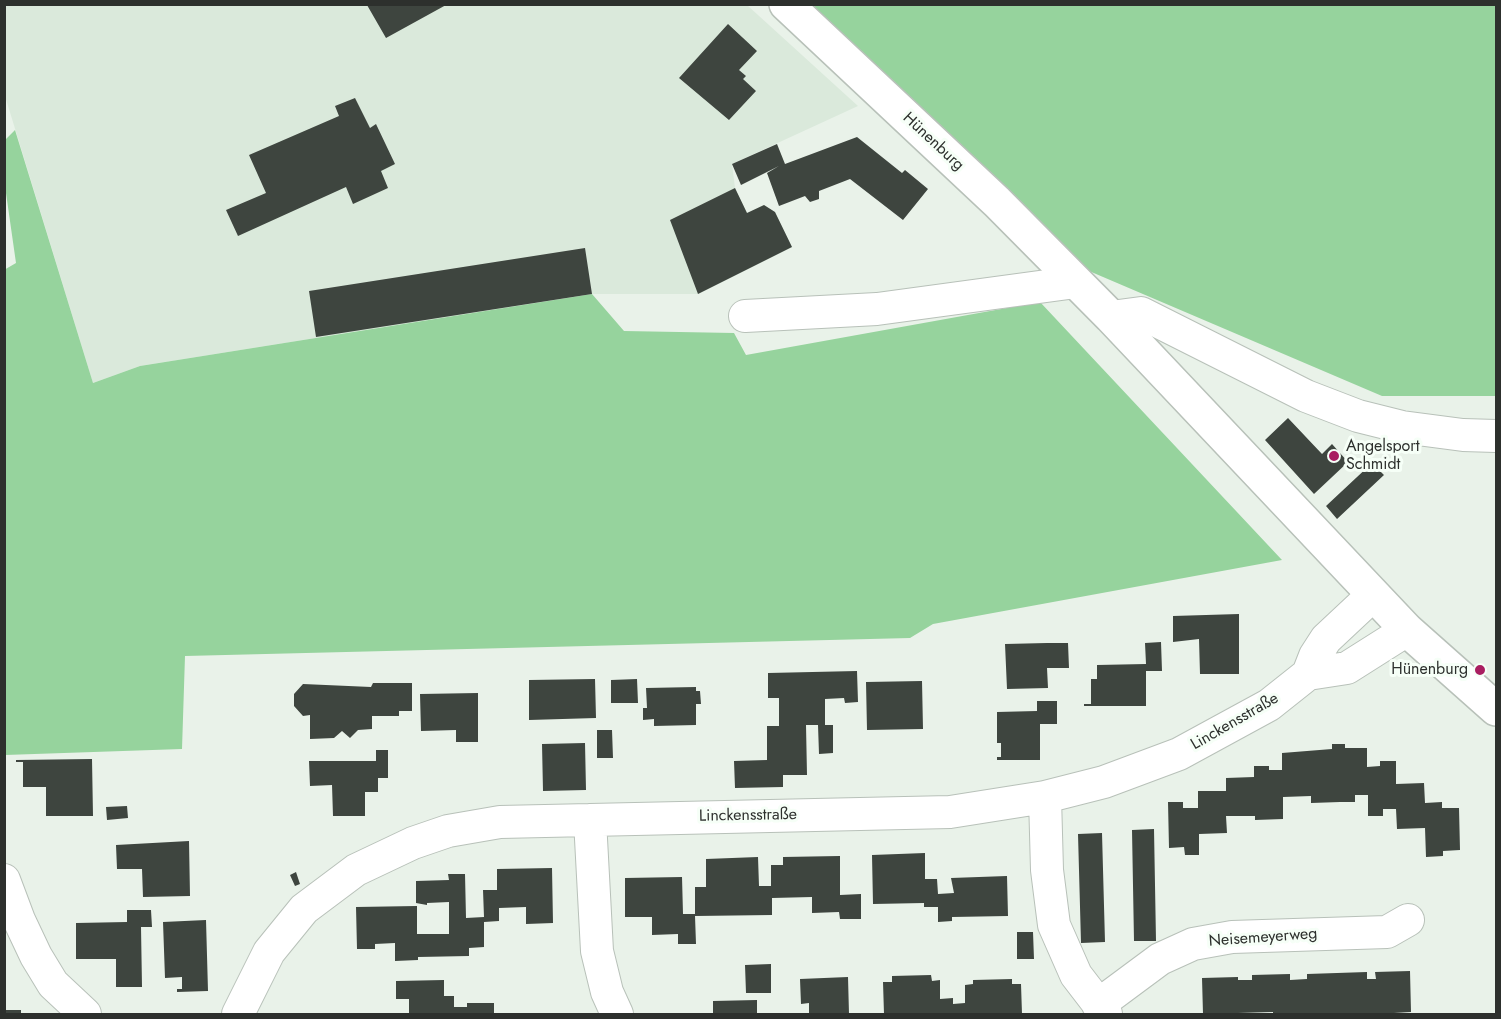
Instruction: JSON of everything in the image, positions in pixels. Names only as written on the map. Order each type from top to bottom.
[{"type":"street","name":"Hünenburg","points":[[786,4],[997,202],[1111,317],[1407,630],[1497,709]]},
{"type":"street","points":[[745,316],[877,309],[1076,282]]},
{"type":"street","points":[[1111,317],[1141,313],[1305,396],[1358,416],[1402,427],[1463,435],[1497,436]]},
{"type":"street","name":"Linckensstraße","points":[[1308,674],[1315,656],[1326,639],[1373,595]]},
{"type":"street","name":"Linckensstraße","points":[[238,1014],[269,952],[304,909],[356,870],[413,843],[448,831],[500,822],[950,812],[1045,798],[1104,782],[1179,754],[1269,705],[1308,674],[1347,668],[1407,630]]},
{"type":"street","name":"Neisemeyerweg","points":[[1045,798],[1047,870],[1054,926],[1076,975],[1102,1010],[1160,959],[1193,944],[1232,937],[1387,932],[1408,920]]},
{"type":"street","points":[[590,820],[597,951],[607,992],[617,1014]]},
{"type":"street","points":[[4,880],[19,921],[36,956],[53,984],[85,1014]]},
{"type":"shaded area","points":[[4,5],[747,5],[858,106],[732,164],[735,188],[747,213],[764,205],[775,212],[792,247],[698,294],[592,294],[140,366],[93,383],[5,96]]},
{"type":"green space","points":[[807,5],[1496,5],[1496,396],[1382,396],[1089,271]]},
{"type":"green space","points":[[15,130],[93,383],[140,366],[592,294],[624,331],[734,333],[746,355],[1040,302],[1282,560],[933,624],[910,638],[185,656],[182,749],[5,755],[4,270],[16,263],[4,179],[5,140]]},
{"type":"building","points":[[367,5],[446,5],[386,38]]},
{"type":"building","points":[[728,24],[757,51],[739,70],[746,76],[743,79],[756,91],[729,120],[679,78]]},
{"type":"building","points":[[355,98],[370,128],[376,124],[395,164],[381,171],[388,188],[353,204],[346,187],[238,236],[226,210],[266,193],[249,155],[339,116],[335,106]]},
{"type":"building","points":[[857,137],[902,173],[905,170],[928,189],[903,220],[850,179],[819,191],[819,199],[810,202],[805,196],[779,206],[767,173],[779,166],[741,185],[732,164],[777,144],[785,164]]},
{"type":"building","points":[[735,188],[747,213],[764,205],[775,212],[792,247],[698,294],[670,220]]},
{"type":"building","points":[[585,248],[592,294],[316,337],[309,291]]},
{"type":"building","points":[[1288,418],[1322,454],[1332,444],[1348,462],[1314,494],[1265,440]]},
{"type":"building","points":[[1372,463],[1384,475],[1337,519],[1326,506]]},
{"type":"building","points":[[1239,614],[1239,674],[1200,674],[1199,639],[1173,642],[1173,616]]},
{"type":"building","points":[[1161,642],[1162,671],[1146,671],[1146,706],[1084,706],[1084,704],[1091,704],[1091,679],[1097,679],[1097,665],[1146,664],[1145,643]]},
{"type":"building","points":[[1068,643],[1069,668],[1047,668],[1048,688],[1007,689],[1005,644]]},
{"type":"building","points":[[857,671],[858,702],[845,703],[844,698],[825,699],[825,725],[833,725],[833,753],[819,754],[818,725],[806,725],[807,775],[783,775],[783,787],[735,788],[734,761],[767,760],[767,726],[779,726],[779,698],[768,698],[768,673]]},
{"type":"building","points":[[595,679],[596,718],[529,720],[529,680]]},
{"type":"building","points":[[637,679],[638,703],[611,703],[611,680]]},
{"type":"building","points":[[922,681],[923,729],[867,730],[866,682]]},
{"type":"building","points":[[373,683],[412,683],[412,711],[399,711],[399,716],[372,716],[372,729],[358,730],[350,738],[342,731],[334,738],[310,739],[310,715],[303,716],[294,706],[294,694],[303,684],[371,687]]},
{"type":"building","points":[[696,687],[696,691],[700,691],[701,704],[696,704],[696,725],[654,726],[654,719],[643,720],[643,708],[647,708],[646,688]]},
{"type":"building","points":[[478,693],[478,742],[456,742],[456,730],[421,731],[420,694]]},
{"type":"building","points":[[1037,701],[1057,701],[1057,724],[1040,724],[1040,760],[997,760],[997,757],[1001,757],[1001,743],[997,743],[997,712],[1037,711]]},
{"type":"building","points":[[597,730],[612,730],[613,758],[597,758]]},
{"type":"building","points":[[585,743],[586,790],[543,791],[542,744]]},
{"type":"building","points":[[1332,744],[1345,744],[1345,748],[1367,748],[1367,767],[1380,766],[1380,761],[1396,761],[1396,784],[1424,783],[1425,803],[1442,802],[1442,808],[1459,808],[1460,850],[1443,851],[1443,856],[1426,857],[1425,828],[1397,829],[1396,809],[1383,809],[1383,816],[1368,816],[1368,795],[1355,795],[1355,802],[1311,803],[1311,796],[1283,797],[1283,819],[1255,820],[1255,816],[1226,816],[1227,833],[1199,834],[1199,855],[1185,855],[1184,847],[1169,848],[1168,802],[1183,802],[1183,808],[1198,808],[1198,791],[1226,791],[1226,778],[1254,777],[1254,766],[1269,766],[1269,770],[1282,770],[1282,753],[1332,749]]},
{"type":"building","points":[[376,750],[388,750],[388,778],[378,778],[378,792],[365,792],[365,816],[333,816],[332,785],[310,786],[309,761],[376,761]]},
{"type":"building","points":[[92,759],[93,816],[46,816],[46,787],[23,787],[23,762],[16,762],[16,760]]},
{"type":"building","points":[[127,806],[128,818],[107,820],[106,807]]},
{"type":"building","points":[[1154,829],[1156,941],[1134,941],[1132,830]]},
{"type":"building","points":[[1102,833],[1105,942],[1081,943],[1078,834]]},
{"type":"building","points":[[189,841],[190,896],[143,897],[142,869],[117,869],[116,845]]},
{"type":"building","points":[[925,853],[925,879],[937,879],[938,894],[954,893],[951,878],[1007,876],[1008,916],[952,917],[952,921],[938,922],[938,907],[924,907],[924,903],[873,904],[872,855]]},
{"type":"building","points":[[840,856],[840,895],[861,894],[861,919],[840,919],[839,912],[812,913],[812,897],[772,898],[772,915],[695,916],[696,944],[678,944],[678,934],[652,935],[652,917],[625,917],[625,878],[682,877],[683,914],[695,914],[695,887],[706,887],[706,859],[758,857],[759,886],[771,886],[771,865],[783,865],[783,857]]},
{"type":"building","points":[[552,868],[553,923],[526,924],[526,907],[499,908],[499,921],[484,922],[484,947],[469,948],[469,956],[418,957],[418,960],[395,961],[395,943],[375,944],[375,949],[357,949],[356,907],[417,906],[417,934],[449,934],[449,902],[427,903],[427,905],[416,903],[416,881],[449,880],[448,874],[465,874],[466,918],[484,917],[483,890],[497,890],[497,869]]},
{"type":"building","points":[[296,872],[300,884],[295,886],[290,875]]},
{"type":"building","points":[[127,910],[151,910],[152,927],[141,927],[142,987],[116,987],[116,959],[76,959],[76,923],[127,922]]},
{"type":"building","points":[[206,920],[208,991],[177,992],[177,989],[182,989],[182,977],[165,978],[163,922]]},
{"type":"building","points":[[1017,932],[1033,932],[1034,959],[1017,959]]},
{"type":"building","points":[[771,964],[771,993],[746,993],[745,965]]},
{"type":"building","points":[[1410,971],[1411,1012],[1203,1014],[1202,978],[1238,977],[1238,980],[1252,980],[1252,975],[1290,974],[1290,980],[1307,979],[1307,974],[1367,972],[1367,979],[1376,979],[1375,972]]},
{"type":"building","points":[[931,975],[932,981],[940,980],[940,999],[953,998],[953,1004],[965,1003],[965,985],[973,984],[973,980],[1012,979],[1012,984],[1021,984],[1022,1014],[884,1014],[883,982],[892,982],[892,976]]},
{"type":"building","points":[[848,977],[849,1014],[809,1014],[809,1003],[801,1004],[800,979]]},
{"type":"building","points":[[444,980],[444,996],[454,996],[454,1007],[467,1007],[467,1003],[494,1003],[494,1014],[409,1014],[409,999],[396,999],[396,981]]},
{"type":"building","points":[[757,1000],[757,1014],[713,1014],[713,1001]]},
{"type":"building","points":[[4,1010],[21,1010],[21,1014],[4,1014]]},
{"type":"place","name":"Angelsport Schmidt","points":[[1334,456]]},
{"type":"place","name":"Hünenburg","points":[[1480,670]]}]
